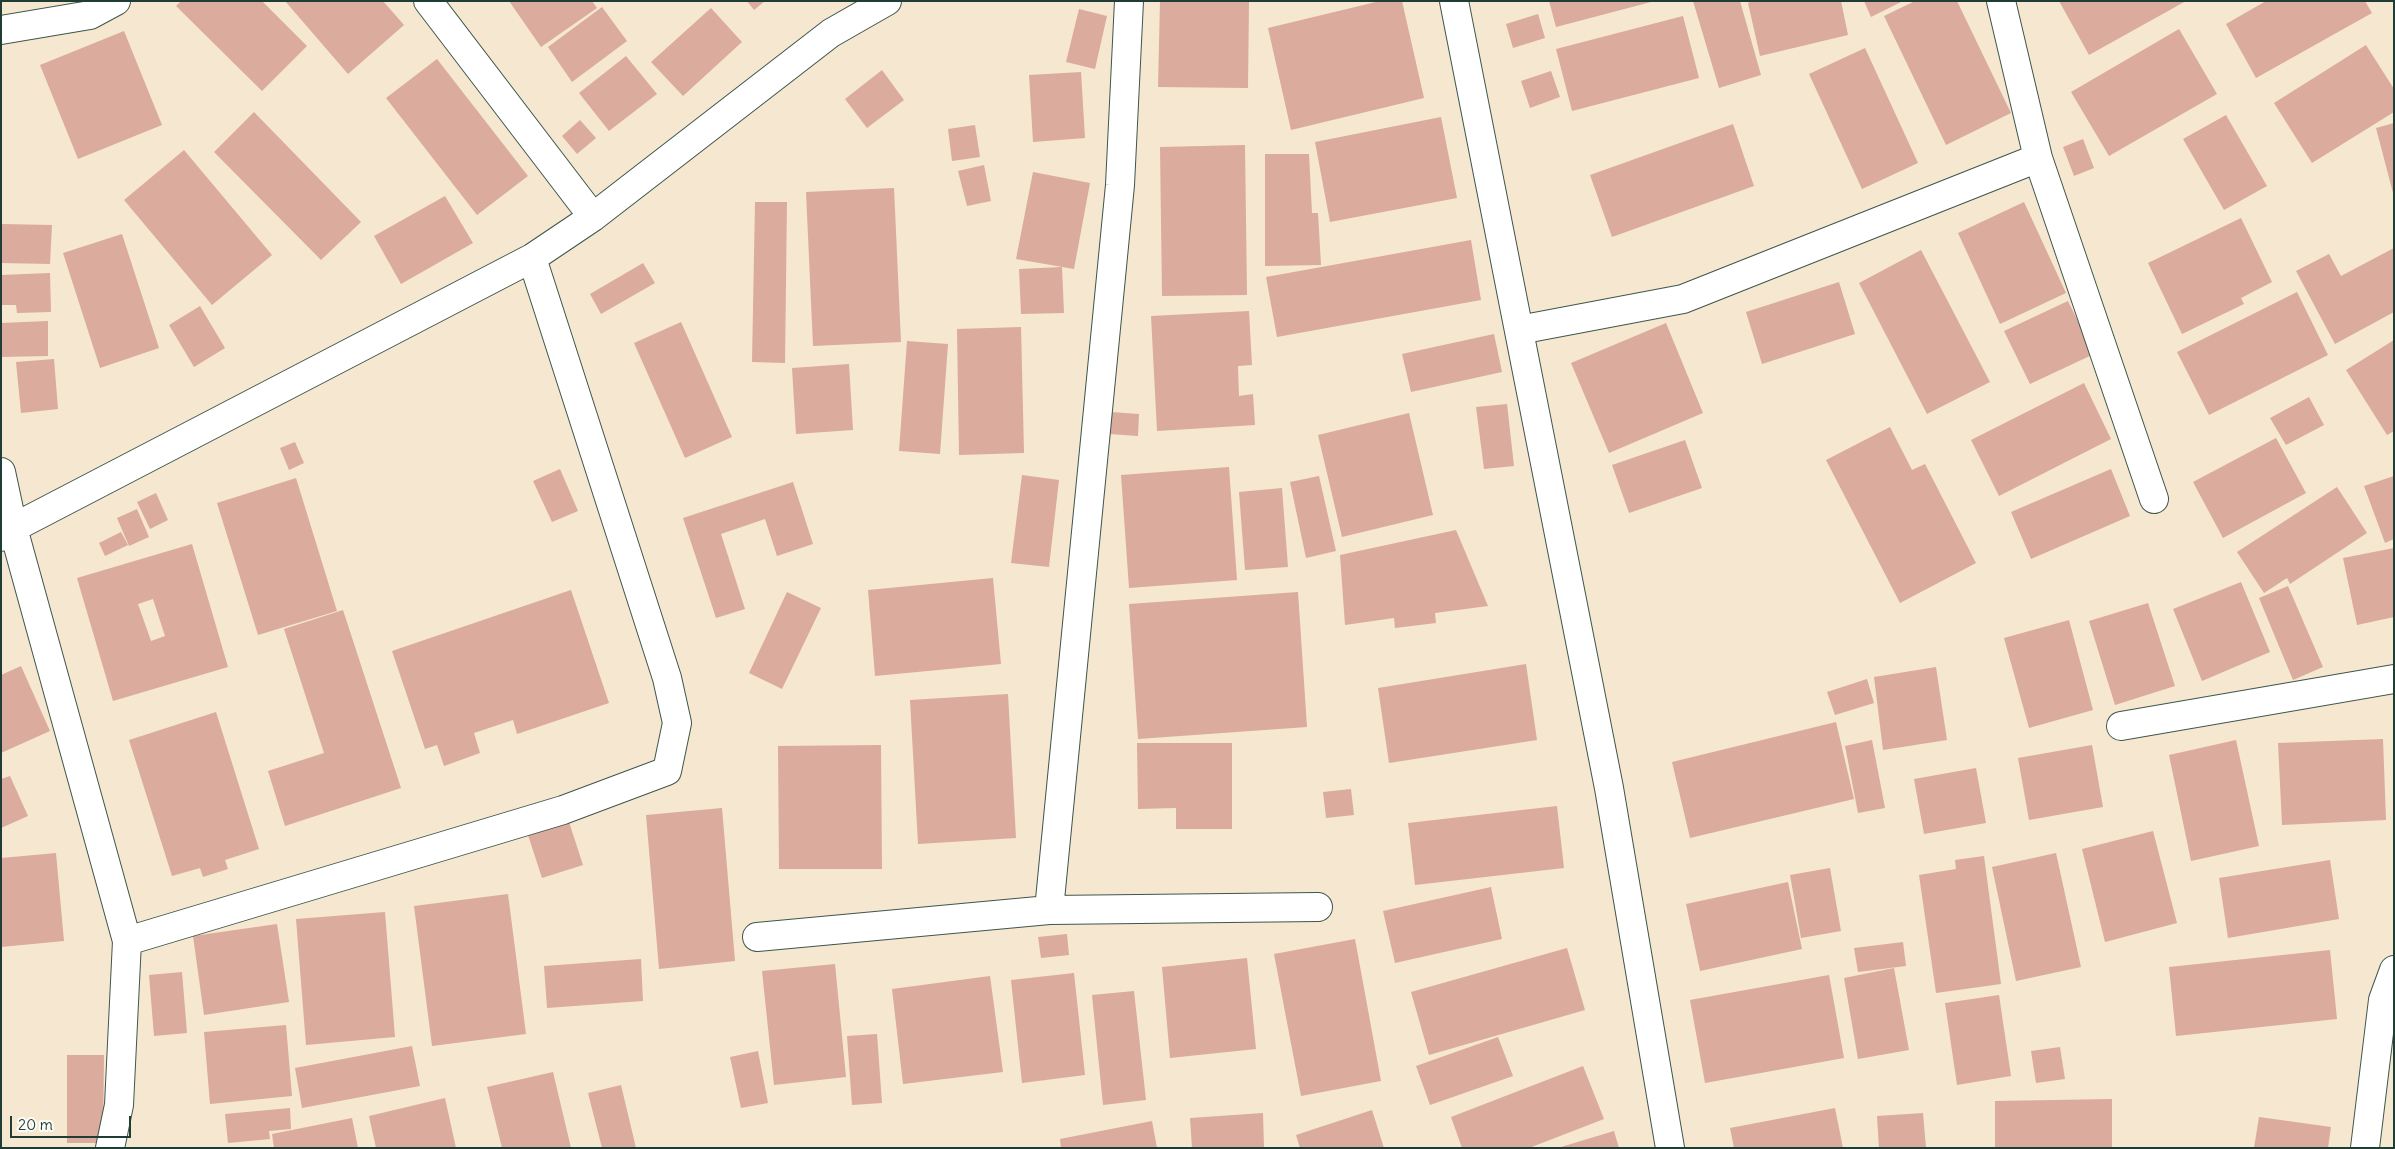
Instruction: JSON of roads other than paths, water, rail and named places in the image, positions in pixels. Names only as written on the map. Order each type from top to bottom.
[{"type":"street","points":[[1,30],[90,15],[116,1]]},
{"type":"street","points":[[428,1],[593,217]]},
{"type":"street","points":[[7,533],[532,258],[593,217],[831,33],[887,1]]},
{"type":"street","points":[[1049,910],[1120,185],[1129,1]]},
{"type":"street","points":[[1454,1],[1609,788],[1670,1148]]},
{"type":"street","points":[[2001,1],[2038,158],[2154,499]]},
{"type":"street","points":[[1519,330],[1683,299],[2038,158]]},
{"type":"street","points":[[127,941],[563,810],[667,771],[677,723],[667,678],[532,258]]},
{"type":"street","points":[[1,472],[7,533],[127,941],[119,1105],[110,1148]]},
{"type":"street","points":[[2121,726],[2394,679]]},
{"type":"street","points":[[757,937],[1049,910],[1318,907]]},
{"type":"street","points":[[2365,1148],[2382,1000],[2394,970]]}]
